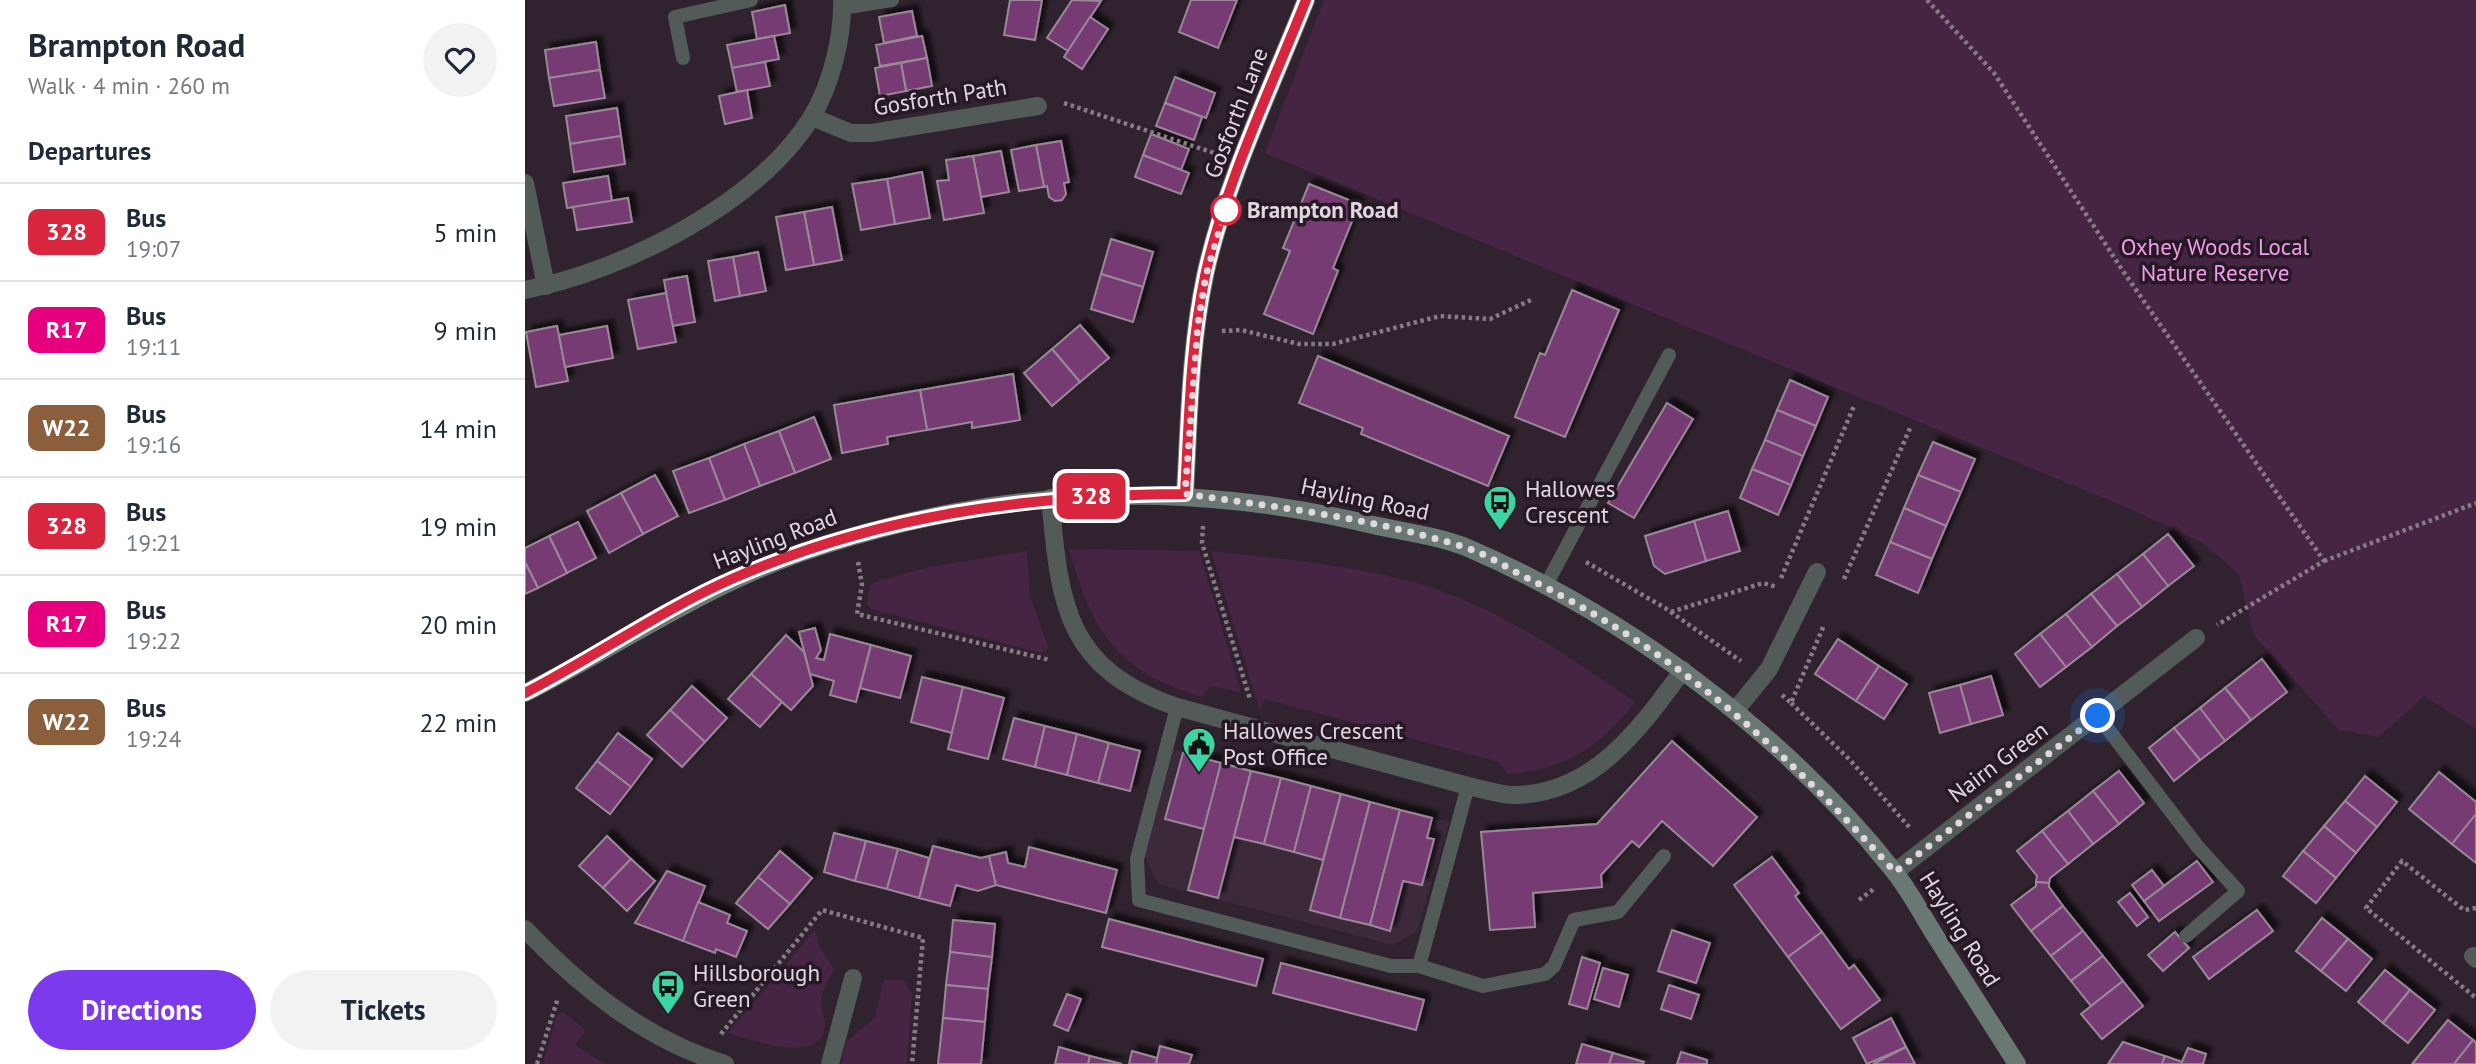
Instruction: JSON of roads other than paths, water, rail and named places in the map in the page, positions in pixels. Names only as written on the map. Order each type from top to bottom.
[{"type":"street","name":"Gosforth Lane","points":[[1185,494],[1197,333],[1206,275],[1241,163],[1306,0]]},
{"type":"street","points":[[525,290],[592,273],[687,227],[740,192],[780,155],[811,117],[838,43],[842,4]]},
{"type":"street","name":"Gosforth Path","points":[[811,117],[851,133],[872,133],[1038,106]]},
{"type":"street","points":[[525,183],[546,286]]},
{"type":"street","name":"Hayling Road","points":[[525,694],[678,606],[734,578],[854,536],[941,513],[1050,498],[1185,494],[1322,512],[1464,546],[1545,587],[1682,670],[1735,711],[1799,769],[1895,872],[2017,1064]]},
{"type":"street","points":[[1050,498],[1057,574],[1064,604],[1077,638],[1104,667],[1126,684],[1147,697],[1177,708],[1468,786],[1507,795],[1534,793],[1559,789],[1585,776],[1614,754],[1654,709],[1682,670]]},
{"type":"street","points":[[1735,711],[1769,669],[1817,572]]},
{"type":"street","name":"Nairn Green","points":[[1895,872],[2196,638]]},
{"type":"street","points":[[525,929],[575,978],[618,1012],[660,1037],[725,1064]]},
{"type":"street","points":[[830,1064],[853,978]]},
{"type":"lane","points":[[683,58],[675,17],[751,0]]},
{"type":"lane","points":[[842,4],[892,0]]},
{"type":"lane","points":[[1545,587],[1669,355]]},
{"type":"lane","points":[[1177,708],[1137,859],[1139,900],[1391,966],[1419,966],[1482,986],[1545,974],[1555,966],[1574,920],[1618,912],[1664,856]]},
{"type":"lane","points":[[2098,716],[2199,847],[2238,891],[2186,936]]},
{"type":"lane","points":[[1419,966],[1468,786]]},
{"type":"place","name":"Brampton Road","points":[[1226,210]]},
{"type":"place","name":"Hallowes Crescent","points":[[1500,532]]},
{"type":"place","name":"Hallowes Crescent Post Office","points":[[1199,774]]},
{"type":"place","name":"Hillsborough Green","points":[[668,1016]]},
{"type":"park label","name":"Oxhey Woods Local Nature Reserve","points":[[2215,260]]}]
